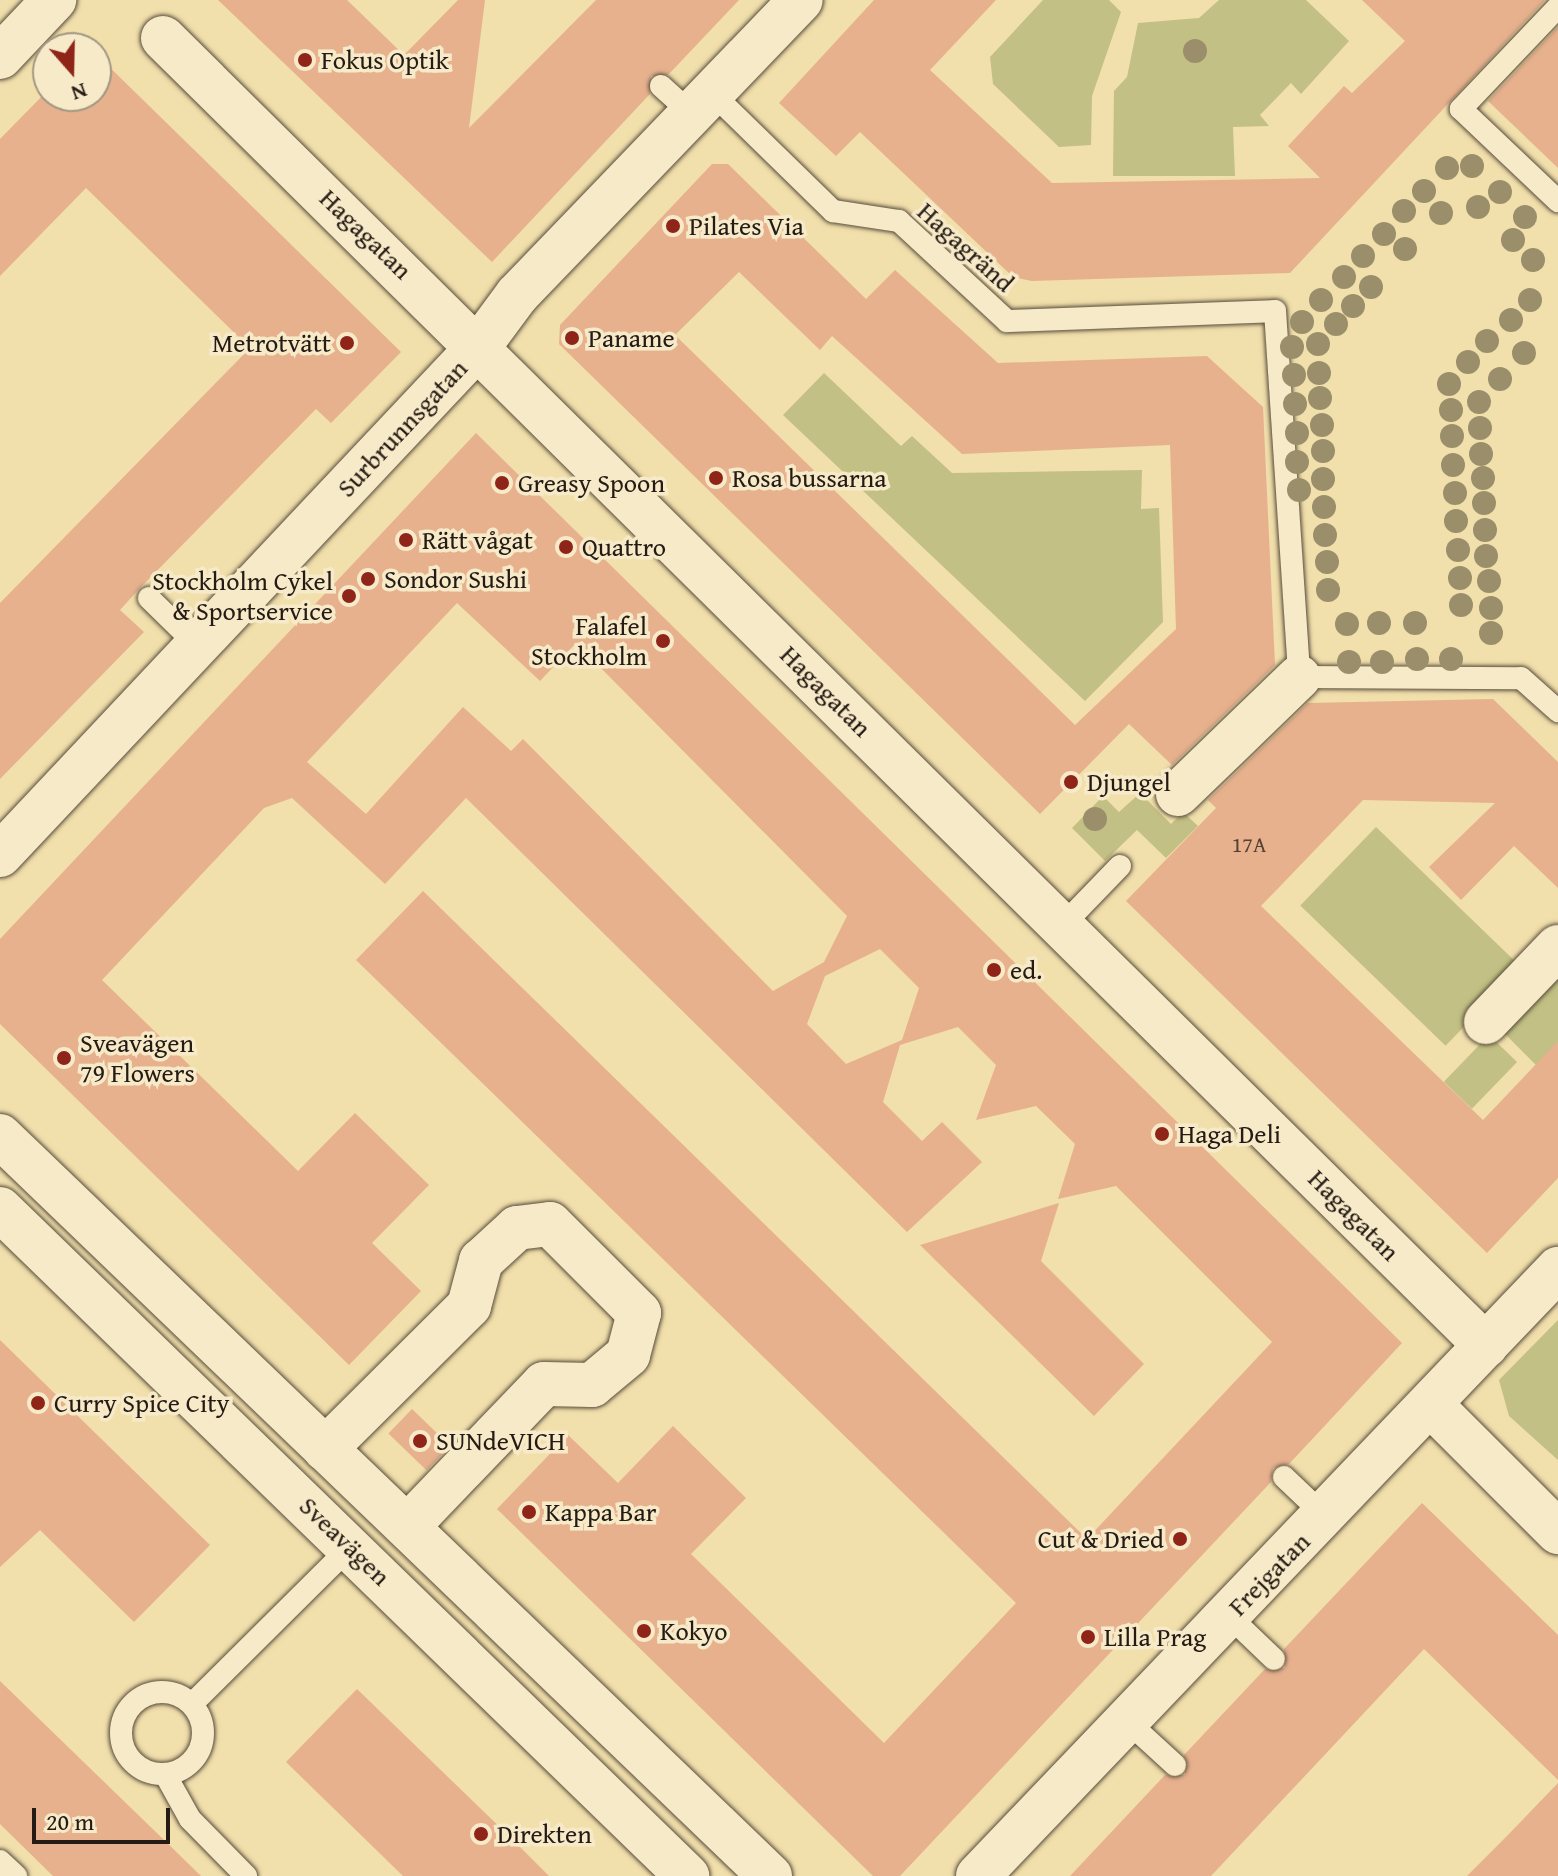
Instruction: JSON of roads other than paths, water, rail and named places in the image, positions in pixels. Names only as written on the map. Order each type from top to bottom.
[{"type":"street","points":[[0,57],[54,0]]},
{"type":"street","name":"Surbrunnsgatan","points":[[0,855],[480,345],[517,295],[801,0]]},
{"type":"street","name":"Hagagatan","points":[[163,38],[480,345],[1486,1346]]},
{"type":"street","points":[[1178,794],[1299,677]]},
{"type":"street","points":[[1486,1022],[1558,947]]},
{"type":"street","name":"Sveavägen","points":[[0,1136],[770,1876]]},
{"type":"street","name":"Sveavägen","points":[[0,1209],[351,1546],[687,1876]]},
{"type":"street","points":[[325,1449],[469,1306],[481,1261],[517,1228],[550,1224],[639,1313],[628,1355],[592,1385],[544,1384],[408,1526]]},
{"type":"street","name":"Frejgatan","points":[[978,1876],[1558,1269]]},
{"type":"street","points":[[1431,1405],[1558,1532]]},
{"type":"lane","points":[[1558,7],[1461,109],[1558,201]]},
{"type":"lane","name":"Hagagränd","points":[[661,86],[703,105],[833,211],[899,221],[1007,321],[1275,311],[1299,677]]},
{"type":"lane","points":[[149,598],[197,645]]},
{"type":"lane","points":[[1299,677],[1521,678],[1558,711]]},
{"type":"lane","points":[[1063,925],[1120,866]]},
{"type":"lane","points":[[1284,1477],[1325,1516]]},
{"type":"lane","points":[[192,1704],[351,1546]]},
{"type":"lane","points":[[1229,1616],[1274,1659]]},
{"type":"lane","points":[[161,1692],[192,1704],[201,1746],[187,1765],[165,1774],[140,1769],[123,1750],[126,1711],[161,1692]]},
{"type":"lane","points":[[1127,1721],[1175,1765]]},
{"type":"lane","points":[[165,1774],[190,1819],[246,1876]]},
{"type":"lane","points":[[0,1861],[16,1876]]},
{"type":"place","name":"Fokus Optik","points":[[305,60]]},
{"type":"place","name":"Pilates Via","points":[[673,226]]},
{"type":"place","name":"Paname","points":[[572,338]]},
{"type":"place","name":"Metrotvätt","points":[[347,343]]},
{"type":"place","name":"Rosa bussarna","points":[[716,478]]},
{"type":"place","name":"Greasy Spoon","points":[[502,483]]},
{"type":"place","name":"Rätt vågat","points":[[406,540]]},
{"type":"place","name":"Quattro","points":[[566,547]]},
{"type":"place","name":"Sondor Sushi","points":[[368,579]]},
{"type":"place","name":"Stockholm Cykel & Sportservice","points":[[349,596]]},
{"type":"place","name":"Falafel Stockholm","points":[[663,641]]},
{"type":"place","name":"Djungel","points":[[1071,782]]},
{"type":"place","name":"ed.","points":[[994,970]]},
{"type":"place","name":"Sveavägen 79 Flowers","points":[[64,1058]]},
{"type":"place","name":"Haga Deli","points":[[1162,1134]]},
{"type":"place","name":"Curry Spice City","points":[[38,1403]]},
{"type":"place","name":"SUNdeVICH","points":[[420,1441]]},
{"type":"place","name":"Kappa Bar","points":[[529,1512]]},
{"type":"place","name":"Cut & Dried","points":[[1180,1539]]},
{"type":"place","name":"Kokyo","points":[[644,1631]]},
{"type":"place","name":"Lilla Prag","points":[[1088,1637]]},
{"type":"place","name":"Direkten","points":[[481,1834]]}]
